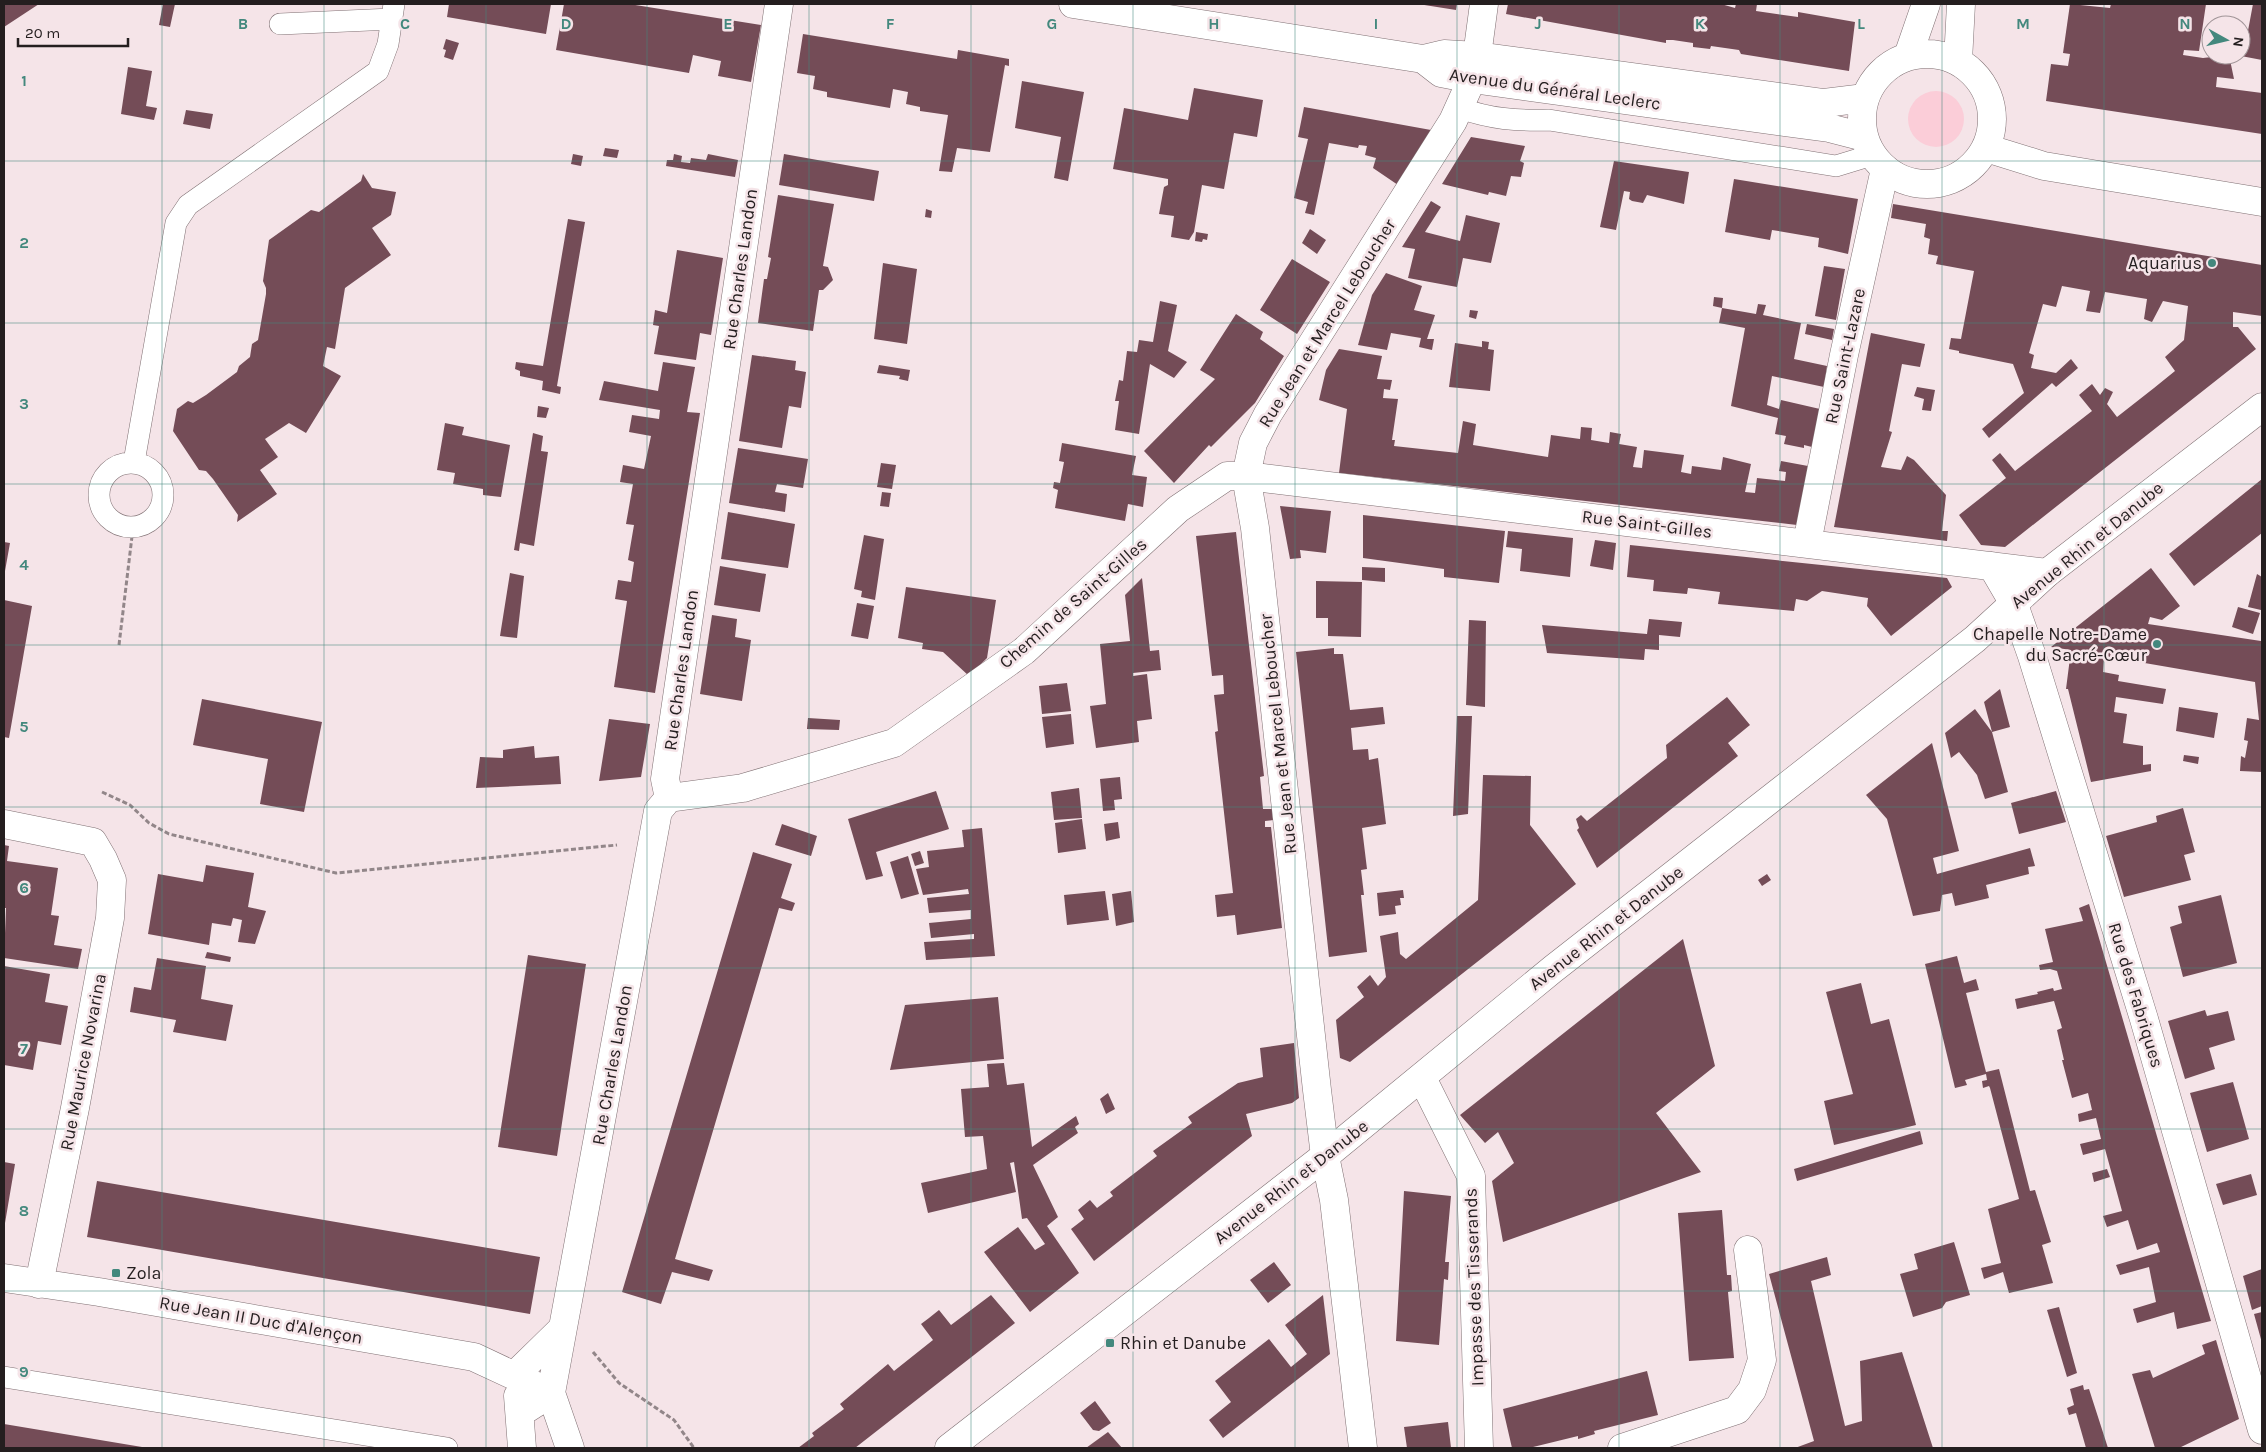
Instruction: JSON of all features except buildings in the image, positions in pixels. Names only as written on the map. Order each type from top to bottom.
[{"type":"street","name":"Rue Charles Landon","points":[[551,1392],[658,811],[669,798],[665,779],[779,4]]},
{"type":"street","name":"Avenue du Général Leclerc","points":[[1073,4],[1423,59],[1441,73],[1474,67],[1824,102],[1865,98]]},
{"type":"street","name":"Rue Jean et Marcel Leboucher","points":[[1363,1448],[1334,1200],[1325,1156],[1255,528],[1246,476],[1253,443],[1268,414],[1460,108],[1474,67],[1484,4]]},
{"type":"street","points":[[1908,56],[1926,4]]},
{"type":"street","points":[[1958,61],[1961,4]]},
{"type":"street","points":[[1924,53],[1942,55],[1958,61],[1982,83],[1990,99],[1993,115],[1992,132],[1986,148],[1975,164],[1960,176],[1941,183],[1921,184],[1902,180],[1874,154],[1862,118],[1865,98],[1875,80],[1889,66],[1908,56],[1924,53]]},
{"type":"street","name":"Avenue du Général Leclerc","points":[[1474,67],[1830,128],[1874,154]]},
{"type":"street","points":[[1986,148],[2044,166],[2262,202]]},
{"type":"street","name":"Rue Saint-Lazare","points":[[1807,543],[1844,355],[1874,154]]},
{"type":"street","name":"Avenue Rhin et Danube","points":[[949,1448],[1325,1156],[1553,969],[1975,638],[2013,602],[2048,573],[2262,407]]},
{"type":"street","name":"Chemin de Saint-Gilles","points":[[669,798],[743,788],[894,743],[1024,651],[1178,509],[1227,476],[1246,476]]},
{"type":"street","name":"Rue Saint-Gilles","points":[[1246,476],[2048,573]]},
{"type":"street","name":"Rue des Fabriques","points":[[1992,566],[2013,602],[2032,656],[2144,1020],[2262,1430]]},
{"type":"street","name":"Rue Maurice Novarina","points":[[4,824],[93,842],[112,880],[110,918],[75,1108],[39,1284]]},
{"type":"street","name":"Impasse des Tisserands","points":[[1422,1078],[1471,1176],[1479,1448]]},
{"type":"street","points":[[1622,1448],[1737,1410],[1752,1390],[1762,1360],[1748,1250]]},
{"type":"street","name":"Rue Jean II Duc d'Alençon","points":[[4,1278],[99,1292],[474,1357],[551,1392]]},
{"type":"street","points":[[522,1448],[515,1375],[562,1329]]},
{"type":"street","points":[[520,1413],[551,1392],[570,1448]]},
{"type":"street","points":[[2249,1448],[2262,1442]]},
{"type":"lane","points":[[134,462],[176,223],[188,205],[378,71],[388,44],[393,11],[280,24]]},
{"type":"lane","points":[[1460,108],[1478,115],[1514,121],[1549,120],[1836,166],[1874,154]]},
{"type":"lane","points":[[134,462],[154,471],[160,480],[163,490],[160,512],[144,526],[133,528],[122,526],[105,514],[98,494],[106,474],[113,467],[134,462]]},
{"type":"lane","points":[[4,1377],[447,1448]]},
{"type":"path","points":[[119,645],[133,528]]},
{"type":"path","points":[[102,792],[130,805],[148,823],[168,834],[336,873],[654,841]]},
{"type":"path","points":[[591,1350],[619,1383],[674,1420],[694,1448]]},
{"type":"shaded area","points":[[1930,91],[1942,91],[1956,99],[1964,113],[1962,130],[1956,139],[1942,147],[1930,147],[1920,142],[1913,135],[1908,125],[1908,113],[1913,103],[1920,96]]},
{"type":"place","name":"Aquarius","points":[[2212,263]]},
{"type":"place","name":"Chapelle Notre-Dame du Sacré-Cœur","points":[[2157,644]]},
{"type":"place","name":"Zola","points":[[116,1273]]},
{"type":"place","name":"Rhin et Danube","points":[[1110,1343]]}]
